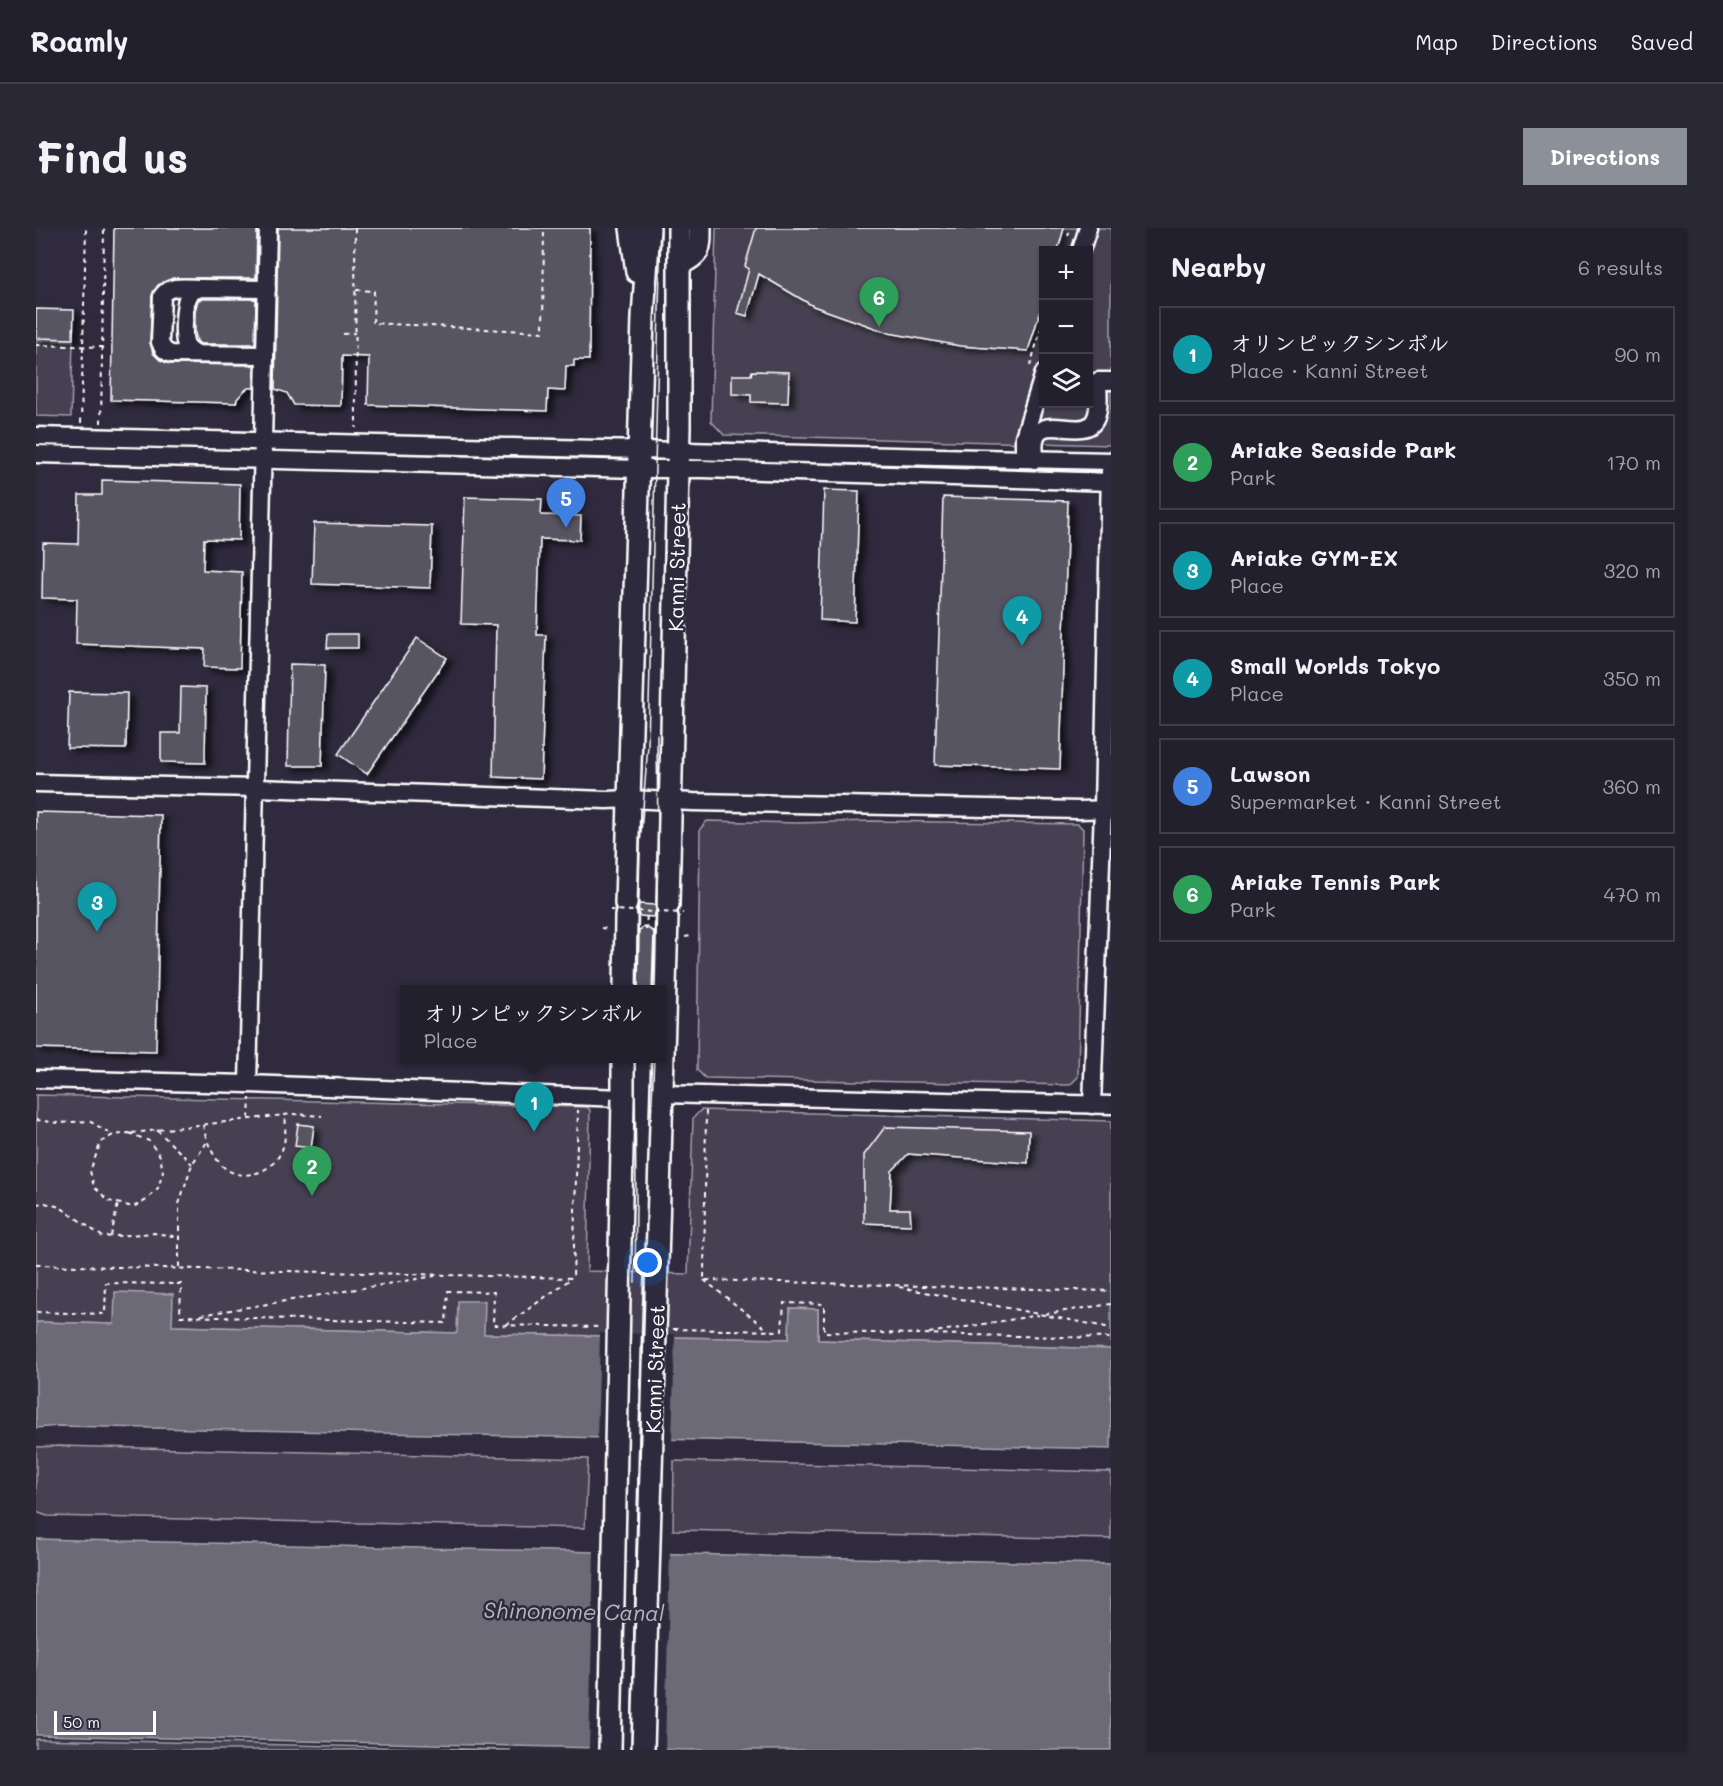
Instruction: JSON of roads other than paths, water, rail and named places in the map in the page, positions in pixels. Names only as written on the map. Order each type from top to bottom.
[{"type":"main road","points":[[631,228],[643,317]]},
{"type":"main road","name":"Kanni Street","points":[[625,985],[621,910],[629,799],[643,317],[649,228]]},
{"type":"main road","name":"Kanni Street","points":[[664,985],[679,461],[679,228]]},
{"type":"main road","points":[[680,264],[697,253],[700,248],[700,228]]},
{"type":"main road","name":"Kanni Street","points":[[610,1750],[623,1063]]},
{"type":"main road","name":"Kanni Street","points":[[643,1750],[663,1063]]},
{"type":"street","points":[[249,1090],[268,228]]},
{"type":"street","points":[[1082,246],[1088,228]]},
{"type":"street","points":[[198,354],[191,351],[185,339],[186,301],[190,292],[201,288]]},
{"type":"street","points":[[265,355],[171,354],[162,348],[160,342],[162,296],[167,289],[267,289]]},
{"type":"street","points":[[1029,456],[1040,431],[1052,427],[1081,429],[1095,420],[1098,413],[1098,381],[1111,381]]},
{"type":"street","points":[[1029,456],[1024,437],[1039,389]]},
{"type":"street","points":[[36,436],[263,441],[639,460]]},
{"type":"street","points":[[36,454],[263,460],[679,461],[1111,482]]},
{"type":"street","points":[[679,461],[1029,456],[1111,461],[1107,808],[1092,1105]]},
{"type":"street","points":[[36,783],[607,800],[1080,810],[1107,808]]},
{"type":"street","points":[[36,1079],[249,1090],[623,1098]]},
{"type":"street","points":[[662,1095],[1111,1105]]},
{"type":"water","points":[[115,1292],[173,1294],[172,1326],[457,1333],[458,1301],[485,1301],[484,1334],[789,1339],[790,1308],[818,1309],[818,1340],[1111,1349],[1111,1449],[59,1426],[36,1428],[36,1322],[114,1324]]},
{"type":"water","name":"Shinonome Canal","points":[[36,1539],[1111,1564],[1111,1750],[689,1750],[36,1735]]},
{"type":"tram line","points":[[637,985],[640,845],[648,745],[661,228]]},
{"type":"tram line","points":[[655,985],[658,848],[657,735]]},
{"type":"tram line","points":[[635,1063],[635,1282]]},
{"type":"tram line","points":[[631,1750],[642,1314],[654,1063]]},
{"type":"place","name":"Ariake Tennis Park","points":[[879,327]]},
{"type":"place","name":"Lawson","points":[[566,528]]},
{"type":"place","name":"Small Worlds Tokyo","points":[[1022,646]]},
{"type":"place","name":"Ariake GYM-EX","points":[[97,932]]},
{"type":"place","name":"オリンピックシンボル","points":[[534,1132]]},
{"type":"place","name":"Ariake Seaside Park","points":[[312,1196]]}]
